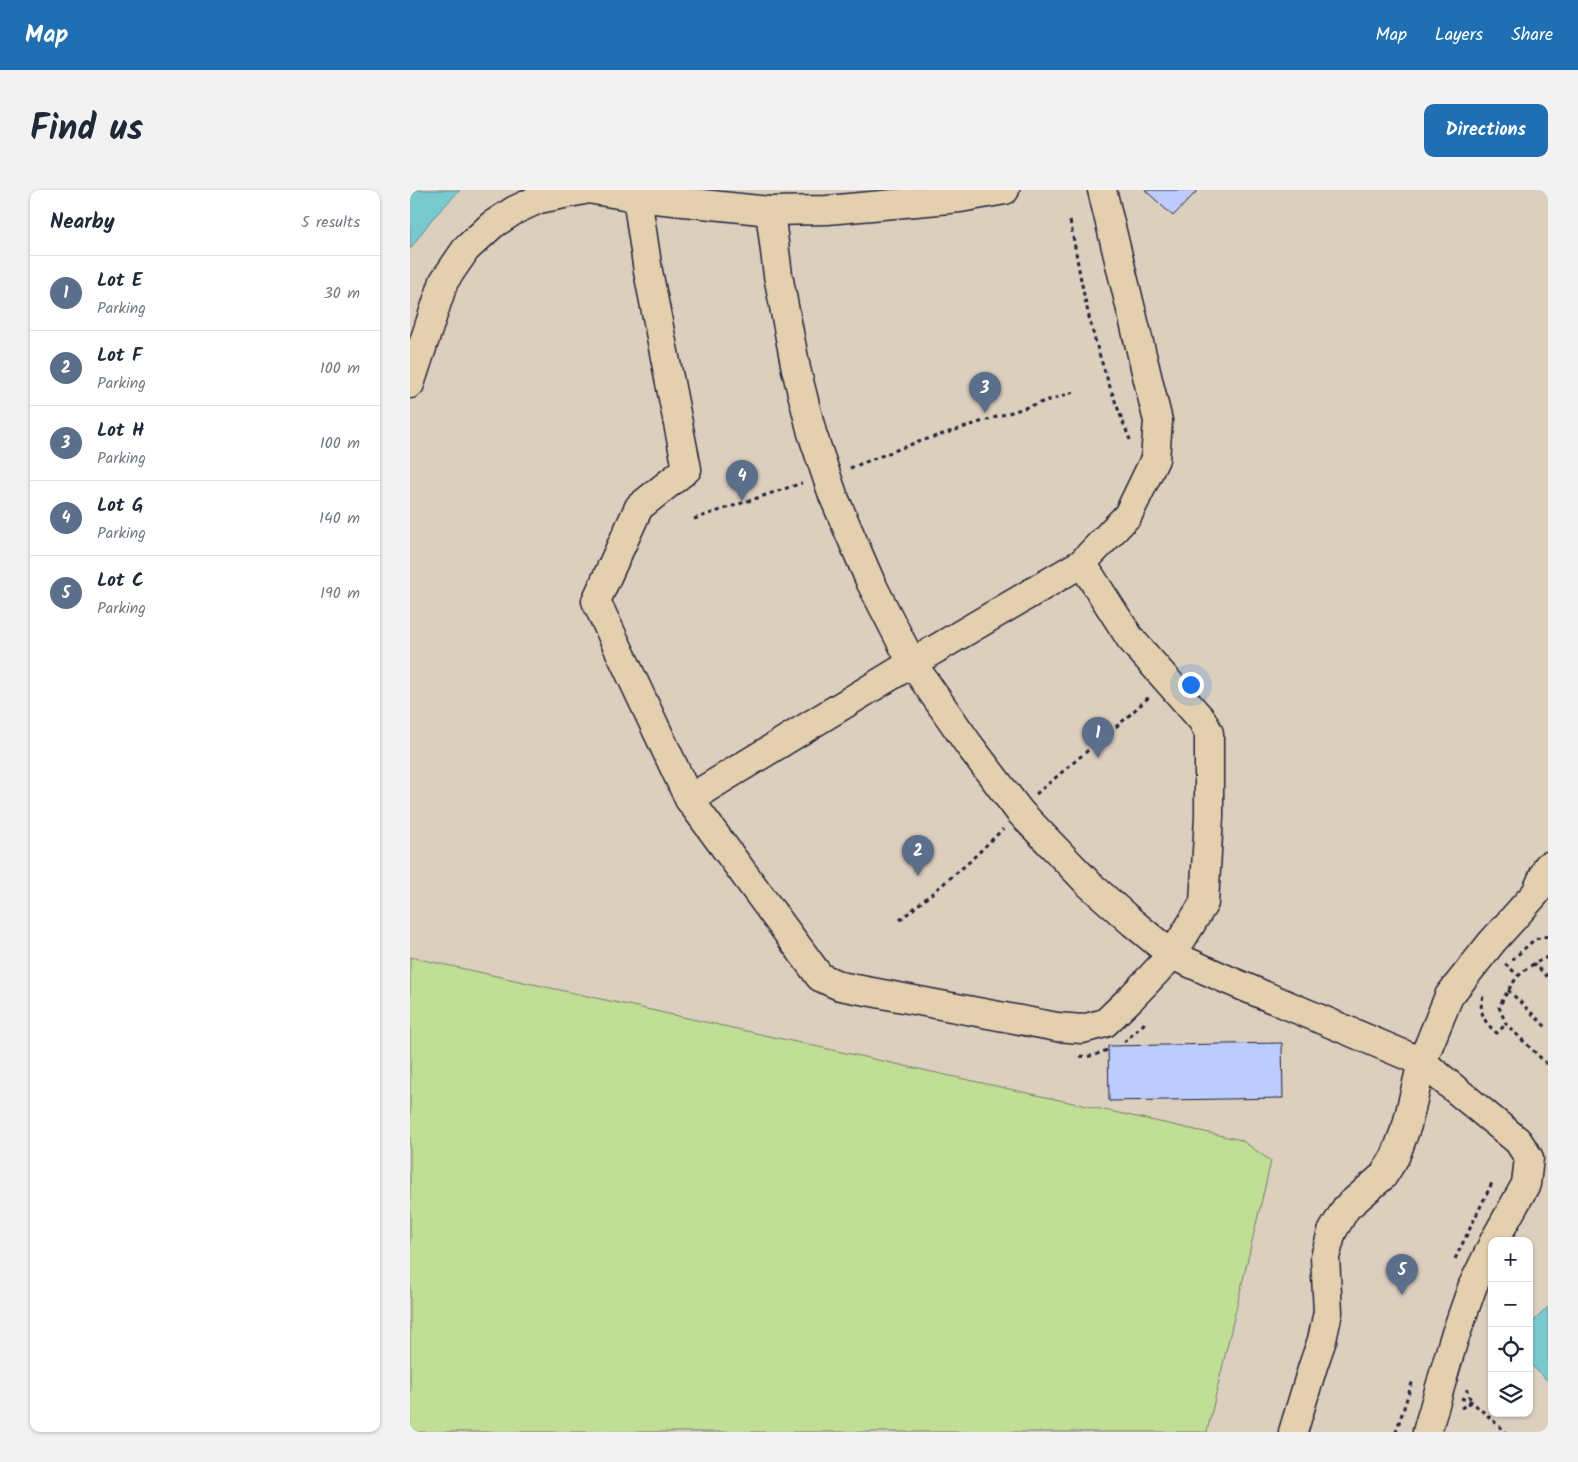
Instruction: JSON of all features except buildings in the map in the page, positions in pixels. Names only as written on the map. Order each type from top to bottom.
[{"type":"lane","points":[[410,384],[444,281],[466,249],[492,225],[515,210],[539,199],[584,190]]},
{"type":"lane","points":[[594,190],[770,212],[827,210],[960,198],[1005,190]]},
{"type":"lane","points":[[689,799],[912,663],[1082,564],[1128,515],[1155,459],[1158,421],[1102,190]]},
{"type":"lane","points":[[636,194],[648,271],[687,469],[639,507],[596,601],[689,799],[820,977],[840,986],[1057,1027],[1082,1028],[1105,1023],[1130,1000],[1172,954],[1204,903],[1210,817],[1209,733],[1202,720],[1130,638],[1082,564]]},
{"type":"lane","points":[[770,212],[778,276],[794,360],[812,433],[833,495],[871,583],[912,663],[969,745],[1028,803],[1089,884],[1172,954],[1422,1062],[1518,1141],[1529,1158],[1526,1184],[1496,1237]]},
{"type":"lane","points":[[1293,1432],[1322,1340],[1328,1312],[1325,1257],[1332,1232],[1346,1208],[1383,1176],[1395,1158],[1407,1125],[1422,1062],[1449,996],[1492,942],[1536,893],[1548,866]]},
{"type":"lane","points":[[1427,1432],[1453,1342],[1473,1286],[1488,1254]]},
{"type":"path","points":[[1070,221],[1087,309],[1100,357],[1116,405],[1133,446]]},
{"type":"path","points":[[848,460],[850,468],[912,444],[1074,392]]},
{"type":"path","points":[[694,519],[802,484]]},
{"type":"path","points":[[900,920],[967,864],[1028,803],[1167,680]]},
{"type":"path","points":[[1028,803],[1031,786]]},
{"type":"path","points":[[1525,947],[1535,939],[1548,936]]},
{"type":"path","points":[[1548,957],[1533,963],[1518,975],[1499,1007],[1506,1024],[1548,1065]]},
{"type":"path","points":[[1533,963],[1548,977]]},
{"type":"path","points":[[1510,968],[1518,975]]},
{"type":"path","points":[[1486,990],[1481,1003],[1483,1017],[1487,1024],[1497,1033],[1506,1024]]},
{"type":"path","points":[[1508,990],[1548,1029]]},
{"type":"green space","points":[[410,957],[1241,1140],[1271,1161],[1207,1432],[410,1432]]},
{"type":"water","points":[[410,190],[460,190],[431,220],[410,249]]},
{"type":"water","points":[[1548,1307],[1548,1381],[1533,1367],[1533,1322]]},
{"type":"place","name":"Lot H","points":[[985,413]]},
{"type":"place","name":"Lot G","points":[[742,501]]},
{"type":"place","name":"Lot E","points":[[1098,758]]},
{"type":"place","name":"Lot F","points":[[918,876]]},
{"type":"place","name":"Lot C","points":[[1402,1295]]}]
